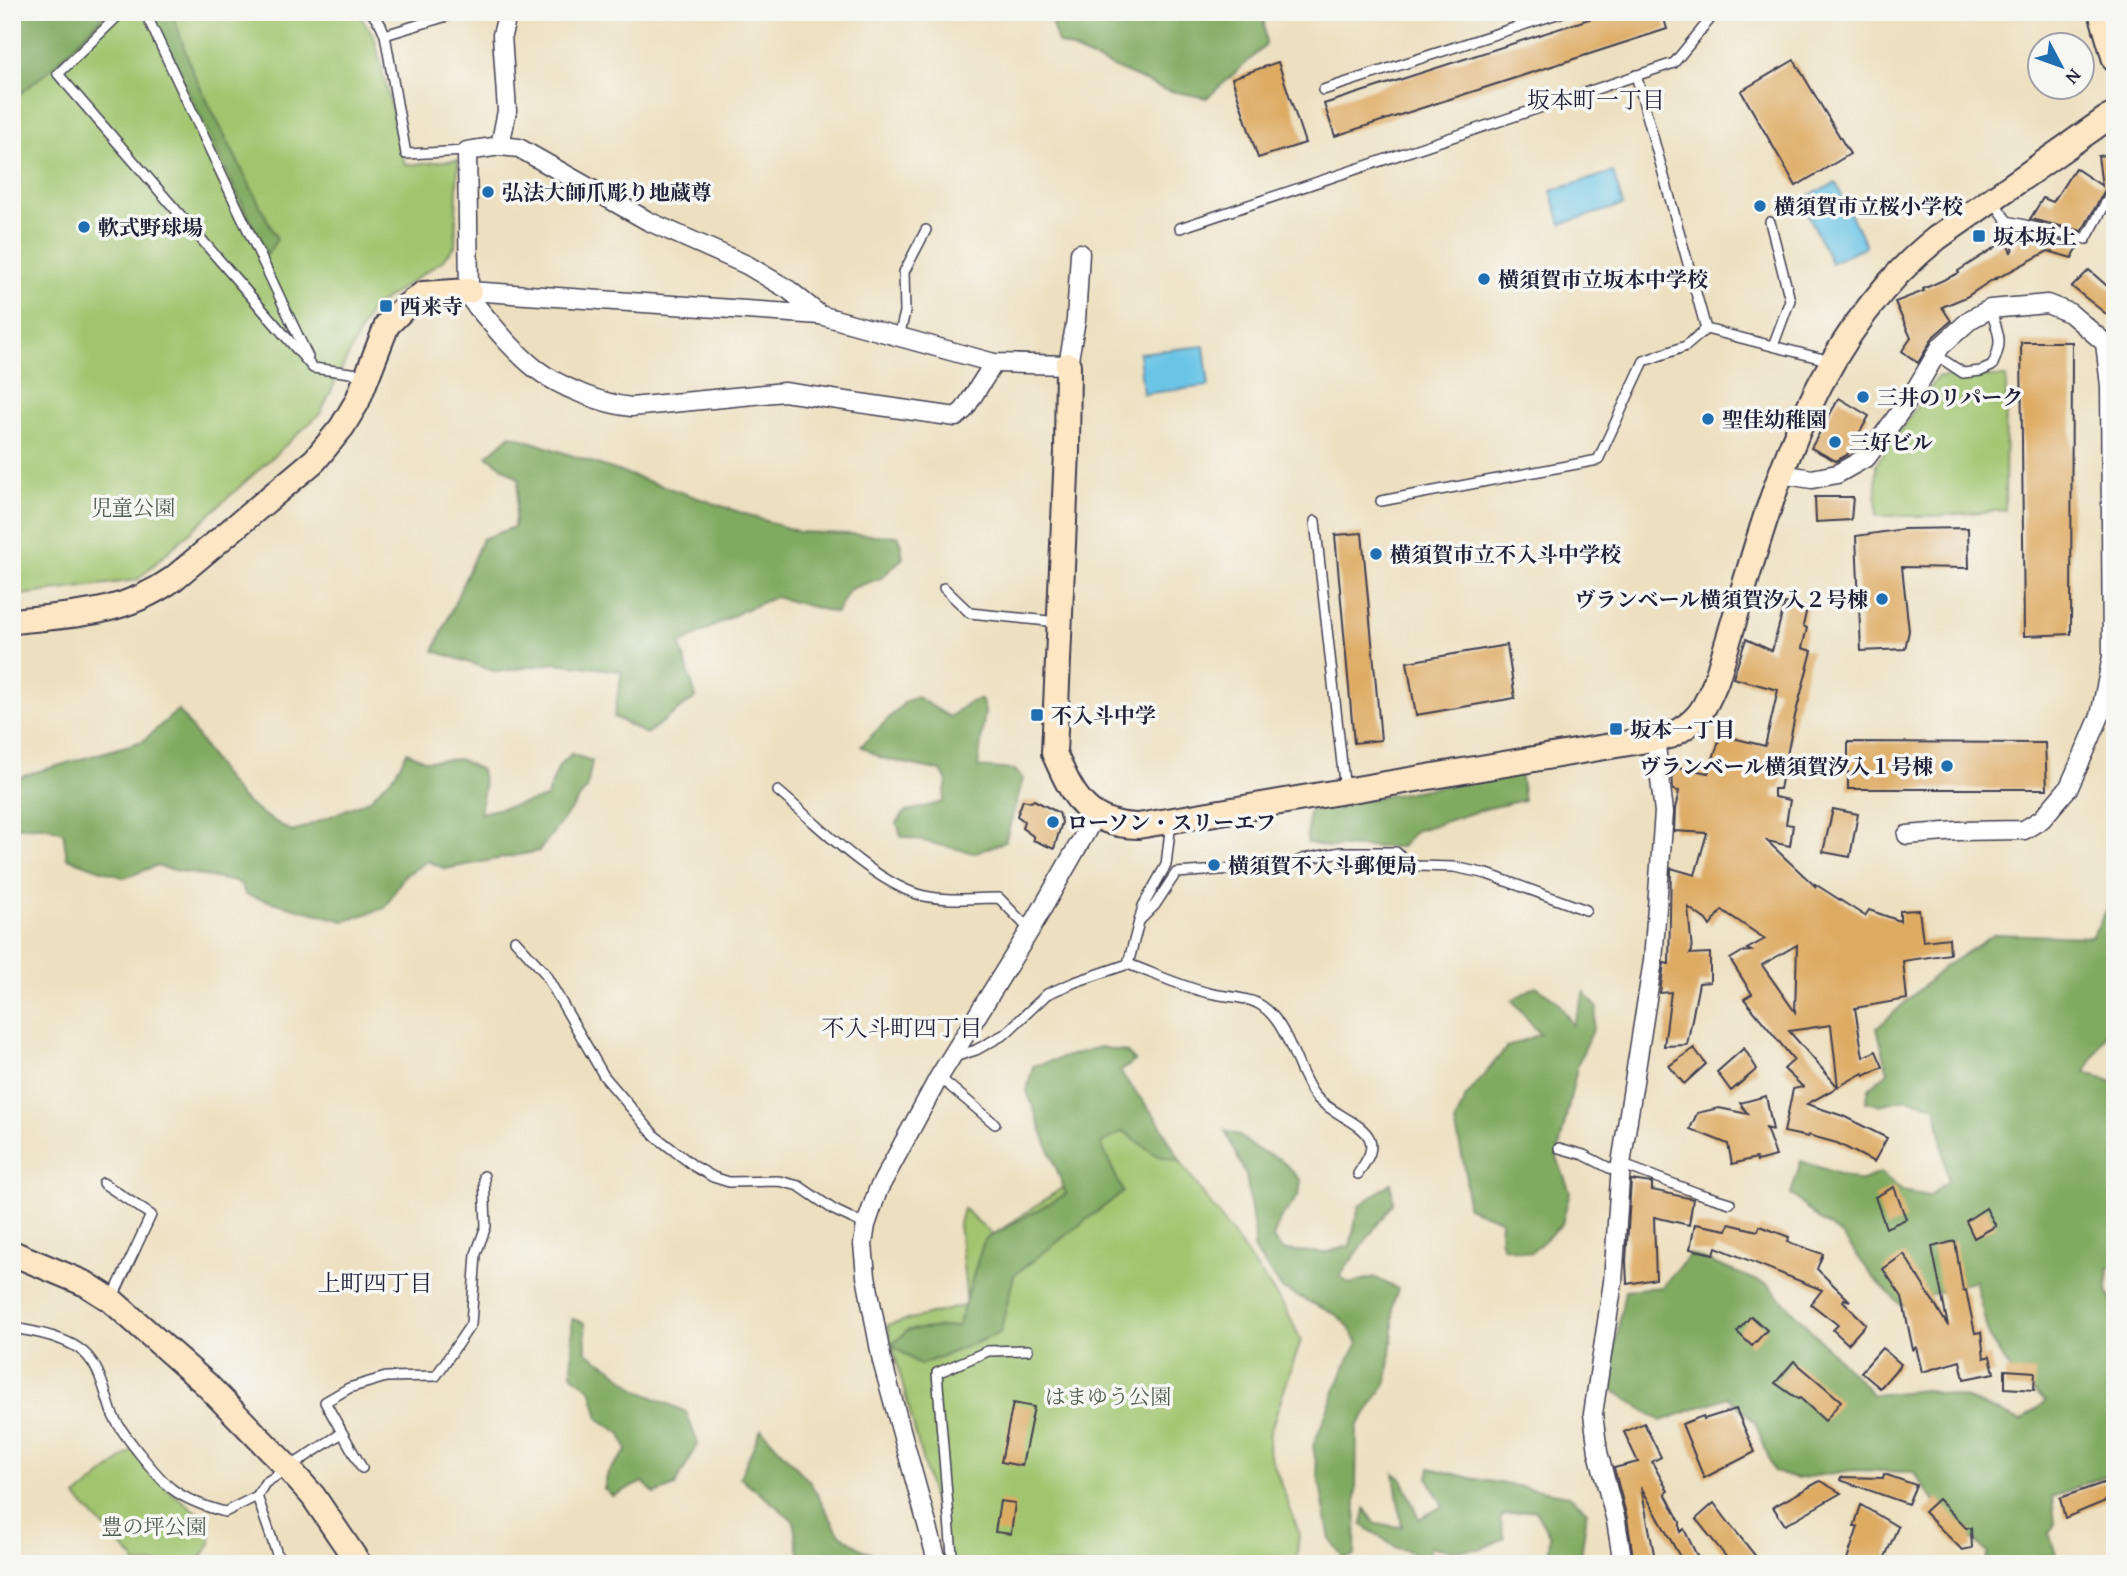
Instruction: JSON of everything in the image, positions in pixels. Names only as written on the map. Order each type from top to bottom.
[{"type":"street","points":[[500,146],[507,111],[502,35],[508,12]]},
{"type":"street","points":[[2101,12],[2115,60]]},
{"type":"street","points":[[1080,253],[1076,320],[1068,365],[1068,451],[1054,753],[1077,797],[1095,816],[1120,826],[1138,826],[1670,736],[1689,726],[1704,710],[1716,681],[1796,431],[1832,362],[1862,316],[1891,279],[1922,250],[1993,198],[2115,116]]},
{"type":"street","points":[[820,315],[789,290],[747,265],[648,221],[519,148],[500,146],[467,151],[469,291],[472,302],[537,370],[612,405],[631,407],[784,392],[956,417],[964,410],[994,363]]},
{"type":"street","points":[[12,621],[91,613],[133,602],[152,594],[237,527],[314,460],[342,427],[357,402],[387,325],[405,307],[424,295],[469,291],[504,292],[820,315],[994,363],[1068,365]]},
{"type":"street","points":[[1781,474],[1812,480],[1837,474],[1867,457],[1911,397],[1941,346],[1970,319],[1990,309],[2047,304],[2070,313],[2105,343],[2110,386],[2112,657],[2100,716],[2069,787],[2042,819],[2024,830],[1907,835]]},
{"type":"street","points":[[1623,1564],[1616,1521],[1598,1452],[1593,1414],[1613,1282],[1621,1169],[1653,961],[1664,812],[1655,738]]},
{"type":"street","points":[[938,1564],[882,1361],[866,1276],[863,1244],[866,1225],[872,1203],[939,1077],[1030,930],[1095,816]]},
{"type":"street","points":[[12,1253],[86,1284],[111,1300],[206,1384],[313,1496],[359,1564]]},
{"type":"lane","points":[[122,12],[58,74],[313,368],[368,376]]},
{"type":"lane","points":[[145,12],[313,368]]},
{"type":"lane","points":[[371,12],[381,24],[385,36],[406,155],[467,151]]},
{"type":"lane","points":[[385,36],[460,12]]},
{"type":"lane","points":[[1323,90],[1563,12]]},
{"type":"lane","points":[[1180,228],[1674,63],[1716,12]]},
{"type":"lane","points":[[1636,75],[1706,329]]},
{"type":"lane","points":[[1993,198],[2007,220],[2086,239],[2115,187]]},
{"type":"lane","points":[[1770,222],[1790,300],[1773,346]]},
{"type":"lane","points":[[900,337],[905,312],[904,272],[926,230]]},
{"type":"lane","points":[[1936,355],[1962,373],[1981,371],[1992,366],[2000,349],[1990,309]]},
{"type":"lane","points":[[1706,329],[1832,362]]},
{"type":"lane","points":[[1381,501],[1598,460],[1644,361],[1686,346],[1706,329]]},
{"type":"lane","points":[[1315,521],[1345,792]]},
{"type":"lane","points":[[944,588],[970,613],[1060,622]]},
{"type":"lane","points":[[778,791],[849,851],[896,884],[918,894],[950,899],[999,898],[1030,930]]},
{"type":"lane","points":[[1128,964],[1143,906],[1166,865],[1171,821]]},
{"type":"lane","points":[[1140,920],[1155,905],[1176,873],[1248,868],[1277,870],[1303,859],[1341,852],[1376,850],[1396,852],[1417,866],[1454,867],[1487,874],[1586,910]]},
{"type":"lane","points":[[515,940],[544,972],[604,1076],[655,1136],[713,1177],[729,1182],[779,1181],[799,1186],[834,1210],[866,1225]]},
{"type":"lane","points":[[950,1058],[976,1050],[1005,1034],[1047,994],[1128,964],[1207,993],[1249,1000],[1259,1004],[1272,1015],[1298,1059],[1312,1092],[1321,1103],[1344,1119],[1361,1126],[1370,1140],[1371,1153],[1358,1174]]},
{"type":"lane","points":[[939,1077],[995,1124]]},
{"type":"lane","points":[[1559,1148],[1730,1203]]},
{"type":"lane","points":[[362,1468],[325,1402],[349,1388],[387,1377],[436,1376],[471,1324],[476,1254],[486,1226],[484,1176]]},
{"type":"lane","points":[[103,1183],[151,1216],[111,1300]]},
{"type":"lane","points":[[12,1328],[66,1342],[79,1349],[99,1373],[114,1417],[131,1443],[170,1488],[198,1505],[225,1512],[257,1496],[265,1483],[342,1433]]},
{"type":"lane","points":[[950,1564],[952,1555],[937,1373],[988,1351],[1028,1350]]},
{"type":"lane","points":[[257,1496],[283,1564]]},
{"type":"green space","points":[[12,12],[107,12],[52,68],[12,100]]},
{"type":"green space","name":"児童公園","points":[[52,12],[357,12],[374,36],[405,165],[458,160],[455,246],[442,261],[371,309],[320,414],[137,580],[12,596],[12,31]]},
{"type":"green space","points":[[150,12],[172,12],[193,73],[277,239],[267,255]]},
{"type":"green space","points":[[1048,12],[1263,12],[1266,45],[1207,98],[1165,90],[1058,43]]},
{"type":"green space","points":[[1938,377],[2006,377],[2005,510],[1935,516],[1877,516],[1876,464]]},
{"type":"green space","points":[[511,435],[799,532],[899,536],[903,558],[881,578],[850,589],[836,613],[775,597],[680,644],[696,697],[646,734],[614,717],[622,671],[555,663],[497,672],[434,651],[482,539],[514,527],[519,479],[487,456]]},
{"type":"green space","points":[[917,697],[950,717],[968,703],[981,699],[985,711],[978,767],[1015,770],[1023,779],[1005,842],[974,853],[901,836],[897,823],[905,812],[943,802],[947,781],[941,771],[881,758],[861,746],[906,701]]},
{"type":"green space","points":[[178,710],[241,797],[262,814],[293,832],[369,800],[395,774],[407,752],[427,761],[459,759],[481,770],[484,786],[480,813],[546,798],[559,766],[571,754],[592,761],[587,788],[539,851],[445,869],[428,861],[404,876],[385,908],[344,921],[246,895],[240,883],[155,866],[125,878],[67,858],[63,832],[45,826],[12,827],[12,779],[143,741]]},
{"type":"green space","points":[[1520,772],[1524,800],[1415,831],[1401,847],[1328,847],[1307,843],[1309,810]]},
{"type":"green space","points":[[2115,894],[2115,1030],[2108,1031],[2085,1072],[2115,1083],[2115,1265],[2108,1269],[2107,1290],[2115,1309],[2115,1472],[2052,1497],[2055,1524],[2049,1533],[2059,1564],[1984,1564],[1988,1553],[1945,1516],[1913,1472],[1853,1470],[1796,1479],[1774,1472],[1755,1422],[1728,1397],[1661,1421],[1608,1387],[1625,1290],[1662,1287],[1690,1254],[1768,1285],[1873,1395],[1924,1390],[1967,1399],[2021,1421],[2046,1401],[2015,1376],[1989,1338],[1975,1280],[1901,1305],[1874,1278],[1842,1235],[1818,1219],[1791,1194],[1801,1161],[1859,1181],[1881,1173],[1902,1191],[1929,1196],[1948,1181],[1936,1106],[1906,1099],[1879,1105],[1866,1102],[1869,1088],[1888,1072],[1877,1028],[1943,968],[1995,934],[2092,937]]},
{"type":"green space","points":[[1536,986],[1557,1001],[1573,1025],[1585,992],[1597,1008],[1593,1030],[1578,1063],[1557,1158],[1570,1192],[1562,1224],[1531,1253],[1503,1247],[1500,1239],[1501,1220],[1467,1207],[1466,1174],[1455,1123],[1465,1098],[1507,1047],[1540,1034],[1512,1000]]},
{"type":"green space","points":[[1100,1047],[1126,1052],[1135,1061],[1120,1072],[1157,1119],[1181,1162],[1156,1155],[1123,1131],[1101,1144],[1123,1192],[1014,1275],[1000,1333],[920,1365],[892,1345],[908,1330],[958,1326],[984,1240],[1066,1194],[1027,1091],[1033,1066]]},
{"type":"green space","name":"はまゆう公園","points":[[1040,1085],[1154,1125],[1285,1308],[1301,1340],[1270,1432],[1268,1449],[1299,1533],[1296,1564],[945,1564],[946,1550],[887,1325],[967,1305],[959,1224],[963,1208],[993,1235],[1069,1183]]},
{"type":"green space","points":[[1225,1131],[1238,1135],[1256,1149],[1280,1159],[1301,1180],[1299,1195],[1280,1219],[1273,1238],[1282,1250],[1324,1253],[1350,1246],[1359,1206],[1391,1183],[1393,1203],[1340,1276],[1349,1284],[1374,1277],[1398,1289],[1393,1303],[1393,1337],[1387,1382],[1357,1427],[1355,1556],[1344,1558],[1330,1540],[1313,1446],[1343,1371],[1358,1343],[1348,1326],[1337,1315],[1282,1289],[1253,1248],[1255,1237],[1246,1175]]},
{"type":"green space","points":[[572,1319],[585,1323],[586,1352],[610,1367],[637,1390],[686,1412],[698,1444],[675,1486],[655,1494],[643,1482],[612,1496],[604,1489],[608,1472],[627,1451],[621,1434],[599,1419],[592,1391],[572,1374]]},
{"type":"green space","points":[[761,1429],[810,1482],[838,1532],[858,1547],[883,1560],[916,1561],[916,1564],[801,1564],[793,1520],[740,1477]]},
{"type":"green space","name":"豊の坪公園","points":[[133,1450],[168,1490],[210,1522],[211,1543],[197,1564],[135,1564],[133,1558],[76,1497]]},
{"type":"green space","points":[[1430,1468],[1470,1478],[1569,1495],[1587,1511],[1580,1564],[1548,1564],[1550,1536],[1535,1510],[1506,1514],[1500,1518],[1505,1538],[1481,1549],[1452,1550],[1430,1547],[1430,1564],[1416,1564],[1412,1552],[1397,1548],[1362,1525],[1365,1509],[1376,1524],[1402,1527],[1394,1473],[1402,1479],[1419,1519],[1443,1506],[1428,1478]]},
{"type":"water","points":[[1613,172],[1623,205],[1561,224],[1551,191]]},
{"type":"water","points":[[1836,183],[1866,246],[1831,263],[1801,199]]},
{"type":"water","points":[[1204,346],[1209,386],[1143,394],[1139,353]]},
{"type":"building","points":[[1611,12],[1662,12],[1667,29],[1335,136],[1324,104]]},
{"type":"building","points":[[1794,60],[1850,154],[1796,186],[1741,91]]},
{"type":"building","points":[[1278,62],[1305,143],[1258,158],[1232,78]]},
{"type":"building","points":[[2115,154],[2115,178],[2109,183],[2082,231],[2030,219],[2043,198],[2053,202],[2075,168],[2102,186],[2098,156]]},
{"type":"building","points":[[2023,232],[2079,245],[2072,258],[2048,251],[1994,280],[1995,278],[1966,297],[1942,307],[1951,321],[1934,336],[1918,363],[1902,351],[1911,338],[1895,302],[1959,273],[1958,271],[2005,241],[2011,252]]},
{"type":"building","points":[[2089,270],[2115,293],[2115,321],[2072,287]]},
{"type":"building","points":[[2021,342],[2072,342],[2071,634],[2024,636]]},
{"type":"building","points":[[1839,398],[1869,416],[1847,455],[1836,461],[1811,448]]},
{"type":"building","points":[[1815,497],[1853,497],[1851,520],[1816,522]]},
{"type":"building","name":"ヴランベール横須賀汐入２号棟","points":[[1968,528],[1969,568],[1902,567],[1909,631],[1905,649],[1861,651],[1856,536],[1904,529]]},
{"type":"building","points":[[1362,533],[1381,740],[1354,743],[1335,535]]},
{"type":"building","points":[[1785,603],[1807,608],[1803,626],[1807,628],[1802,648],[1812,651],[1780,789],[1774,789],[1774,797],[1790,800],[1786,824],[1793,825],[1790,846],[1767,841],[1815,886],[1865,916],[1869,910],[1900,921],[1900,911],[1919,910],[1923,941],[1949,938],[1950,954],[1903,961],[1907,999],[1855,1008],[1863,1057],[1876,1051],[1883,1067],[1864,1076],[1863,1073],[1838,1087],[1807,1104],[1843,1116],[1887,1138],[1874,1162],[1837,1143],[1784,1132],[1793,1089],[1803,1087],[1784,1069],[1794,1060],[1744,999],[1752,994],[1730,959],[1742,952],[1751,951],[1747,949],[1765,939],[1722,910],[1710,926],[1688,907],[1692,951],[1690,954],[1710,953],[1710,982],[1699,983],[1687,1045],[1664,1046],[1671,992],[1660,993],[1664,963],[1669,964],[1671,868],[1695,875],[1707,833],[1674,831],[1679,791],[1673,790],[1672,766],[1708,773],[1721,735],[1765,746],[1778,690],[1733,678],[1746,639],[1772,651]],"holes":[[[1797,945],[1795,1012],[1762,965]],[[1831,1025],[1838,1087],[1789,1031]]]},
{"type":"building","points":[[1507,645],[1515,698],[1416,715],[1407,662]]},
{"type":"building","name":"ヴランベール横須賀汐入１号棟","points":[[1848,742],[2045,743],[2047,789],[1848,789]]},
{"type":"building","points":[[1023,800],[1034,800],[1059,813],[1062,822],[1054,849],[1033,840],[1033,836],[1022,828],[1024,821],[1017,816]]},
{"type":"building","points":[[1833,809],[1858,814],[1850,857],[1823,852]]},
{"type":"building","points":[[1694,1048],[1706,1064],[1684,1084],[1669,1066]]},
{"type":"building","points":[[1744,1048],[1757,1069],[1731,1091],[1717,1072]]},
{"type":"building","points":[[1766,1096],[1773,1130],[1766,1128],[1776,1156],[1732,1164],[1728,1144],[1690,1129],[1697,1113],[1719,1108],[1748,1114],[1740,1103]]},
{"type":"building","points":[[1631,1180],[1652,1183],[1652,1190],[1693,1199],[1689,1225],[1654,1217],[1656,1279],[1627,1284],[1626,1261]]},
{"type":"building","points":[[1894,1187],[1906,1219],[1886,1228],[1875,1197]]},
{"type":"building","points":[[1986,1208],[1996,1226],[1974,1238],[1966,1221]]},
{"type":"building","points":[[1695,1224],[1727,1230],[1729,1224],[1758,1231],[1760,1226],[1789,1237],[1788,1242],[1823,1254],[1817,1269],[1850,1301],[1843,1301],[1866,1324],[1848,1344],[1833,1330],[1838,1325],[1811,1304],[1822,1290],[1716,1247],[1714,1254],[1690,1249]]},
{"type":"building","points":[[1955,1241],[1963,1291],[1966,1290],[1975,1333],[1981,1332],[1984,1358],[1990,1356],[1994,1373],[1964,1379],[1960,1361],[1922,1372],[1916,1347],[1913,1350],[1902,1297],[1883,1269],[1904,1254],[1948,1326],[1932,1247]]},
{"type":"building","points":[[1751,1316],[1767,1330],[1752,1346],[1737,1332]]},
{"type":"building","points":[[1882,1348],[1901,1364],[1880,1388],[1861,1372]]},
{"type":"building","points":[[1794,1361],[1841,1401],[1825,1421],[1800,1398],[1775,1383]]},
{"type":"building","points":[[2005,1370],[2035,1372],[2034,1390],[2005,1388]]},
{"type":"building","points":[[1013,1403],[1034,1407],[1022,1466],[1001,1462]]},
{"type":"building","points":[[1736,1409],[1755,1452],[1704,1478],[1682,1424]]},
{"type":"building","points":[[1644,1423],[1661,1457],[1652,1462],[1668,1491],[1665,1493],[1680,1522],[1680,1532],[1684,1529],[1701,1564],[1684,1564],[1641,1487],[1656,1564],[1634,1564],[1627,1518],[1614,1468],[1638,1462],[1624,1432]]},
{"type":"building","points":[[1884,1474],[1916,1485],[1908,1504],[1840,1480],[1841,1477],[1883,1478]]},
{"type":"building","points":[[2115,1479],[2115,1497],[2065,1518],[2060,1498]]},
{"type":"building","points":[[1820,1481],[1841,1493],[1785,1525],[1773,1507]]},
{"type":"building","points":[[1938,1499],[1966,1528],[1971,1528],[1972,1548],[1962,1550],[1924,1512]]},
{"type":"building","points":[[1000,1501],[1015,1503],[1011,1534],[995,1532]]},
{"type":"building","points":[[1714,1503],[1762,1564],[1732,1564],[1696,1519]]},
{"type":"building","points":[[1861,1505],[1898,1527],[1882,1564],[1846,1562],[1858,1527],[1854,1527]]},
{"type":"place","name":"弘法大師爪彫り地蔵尊","points":[[488,192]]},
{"type":"place","name":"横須賀市立桜小学校","points":[[1760,206]]},
{"type":"place","name":"軟式野球場","points":[[84,227]]},
{"type":"place","name":"坂本坂上","points":[[1979,236]]},
{"type":"place","name":"横須賀市立坂本中学校","points":[[1484,279]]},
{"type":"place","name":"西来寺","points":[[386,306]]},
{"type":"place","name":"三井のリパーク","points":[[1863,397]]},
{"type":"place","name":"聖佳幼稚園","points":[[1708,419]]},
{"type":"place","name":"三好ビル","points":[[1835,442]]},
{"type":"place","name":"横須賀市立不入斗中学校","points":[[1376,554]]},
{"type":"place","name":"ヴランベール横須賀汐入２号棟","points":[[1882,599]]},
{"type":"place","name":"不入斗中学","points":[[1037,715]]},
{"type":"place","name":"坂本一丁目","points":[[1616,729]]},
{"type":"place","name":"ヴランベール横須賀汐入１号棟","points":[[1947,766]]},
{"type":"place","name":"ローソン・スリーエフ","points":[[1053,822]]},
{"type":"place","name":"横須賀不入斗郵便局","points":[[1214,865]]},
{"type":"district","name":"坂本町一丁目","points":[[1596,99]]},
{"type":"district","name":"不入斗町四丁目","points":[[902,1027]]},
{"type":"district","name":"上町四丁目","points":[[375,1282]]}]
